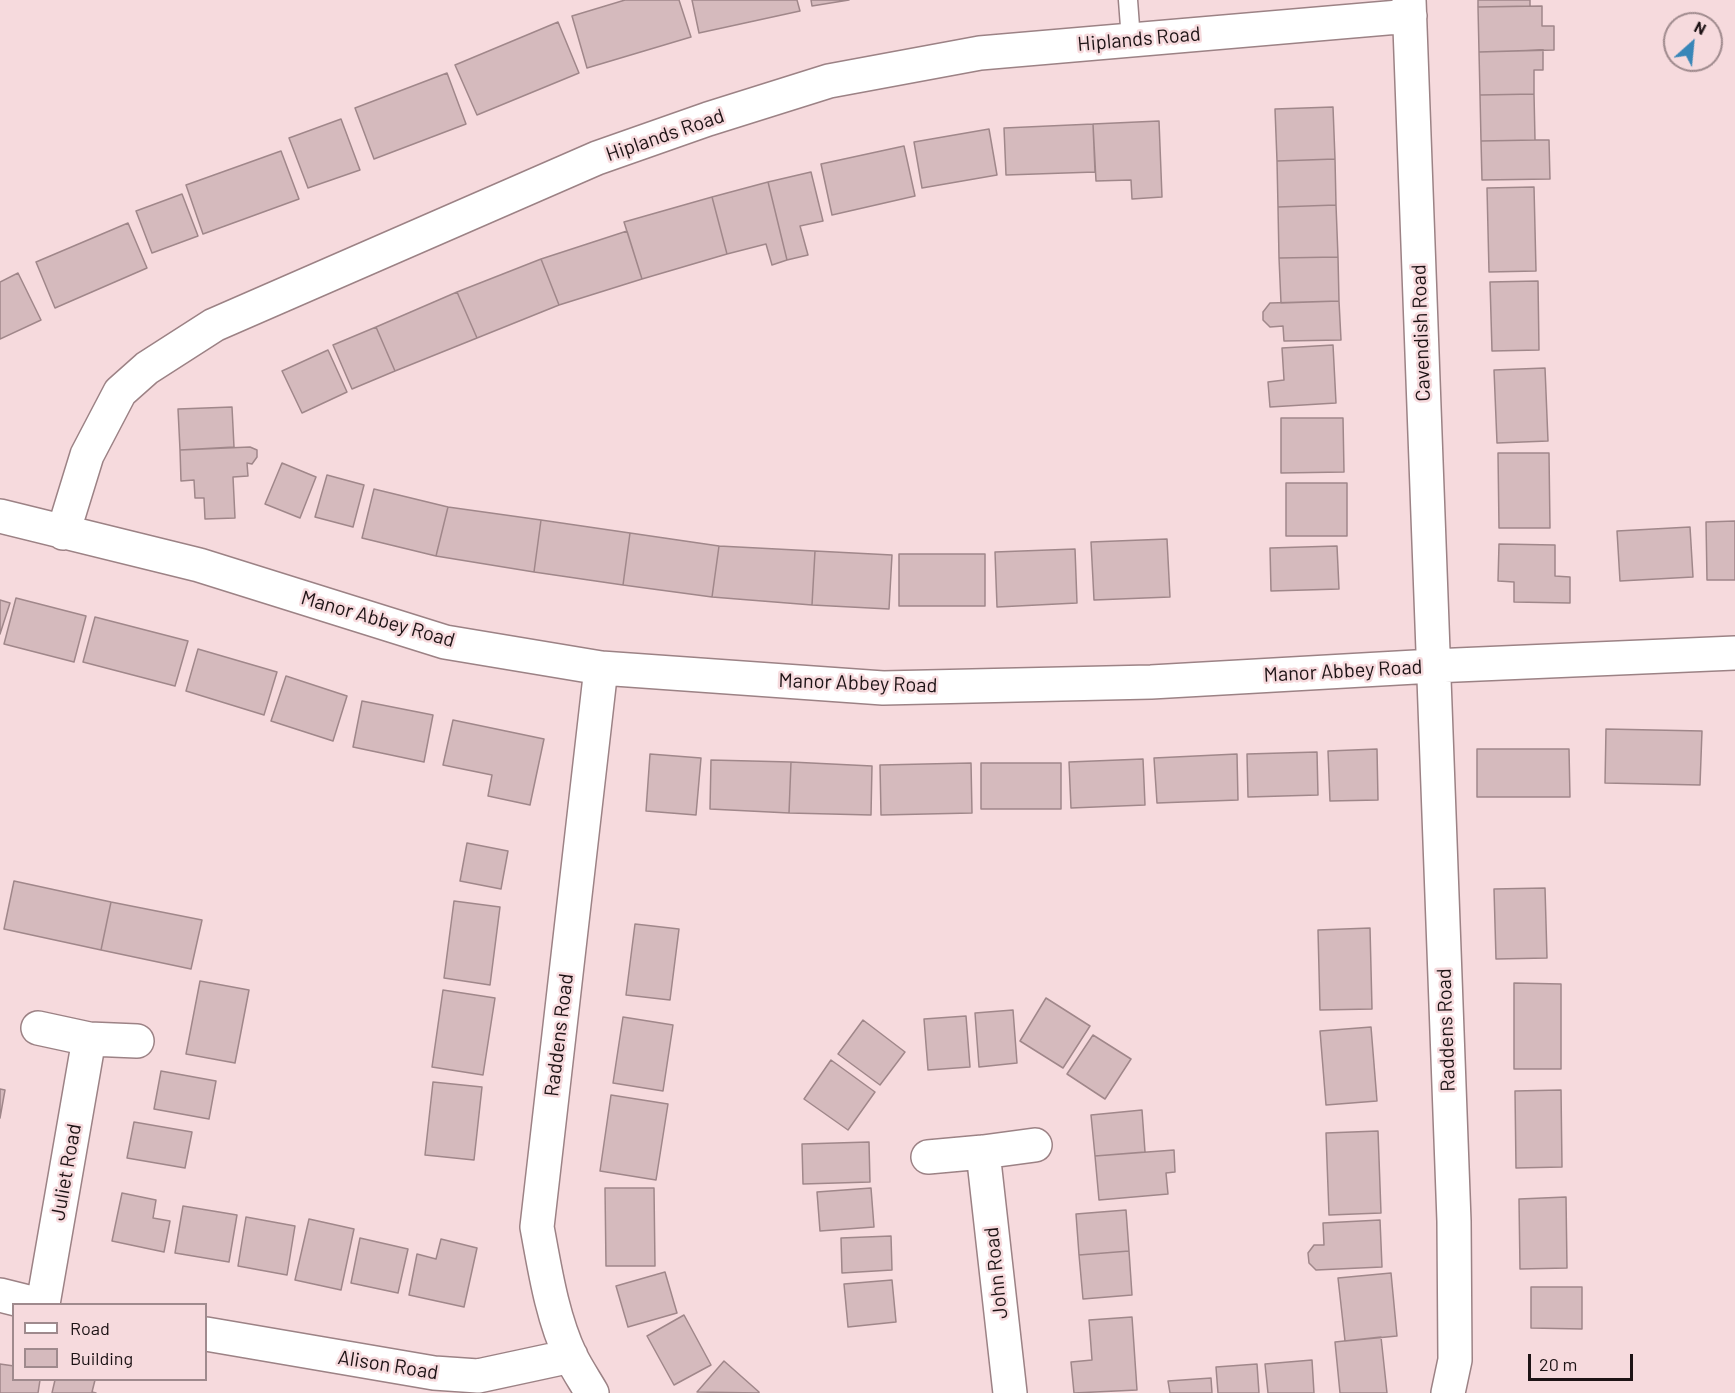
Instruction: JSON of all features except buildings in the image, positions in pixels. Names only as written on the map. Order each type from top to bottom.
[{"type":"street","name":"Hiplands Road","points":[[63,533],[87,455],[120,392],[147,368],[214,325],[597,158],[708,118],[830,81],[968,55],[1131,40],[1409,8]]},
{"type":"street","name":"Cavendish Road","points":[[1409,8],[1433,666]]},
{"type":"street","name":"Manor Abbey Road","points":[[0,516],[199,565],[445,642],[601,668],[884,688],[1151,682],[1433,666],[1735,653]]},
{"type":"street","name":"Raddens Road","points":[[1433,666],[1454,1221],[1455,1360],[1448,1393]]},
{"type":"street","name":"Raddens Road","points":[[592,1393],[571,1356],[545,1275],[537,1227],[601,668]]},
{"type":"street","points":[[38,1028],[89,1039],[137,1041]]},
{"type":"street","name":"Juliet Road","points":[[43,1303],[89,1039]]},
{"type":"street","points":[[928,1157],[1035,1145]]},
{"type":"street","name":"John Road","points":[[983,1152],[1010,1393]]},
{"type":"street","points":[[0,1295],[29,1303]]},
{"type":"street","name":"Alison Road","points":[[207,1334],[434,1373],[478,1376],[571,1356]]},
{"type":"lane","points":[[1128,0],[1131,40]]}]
